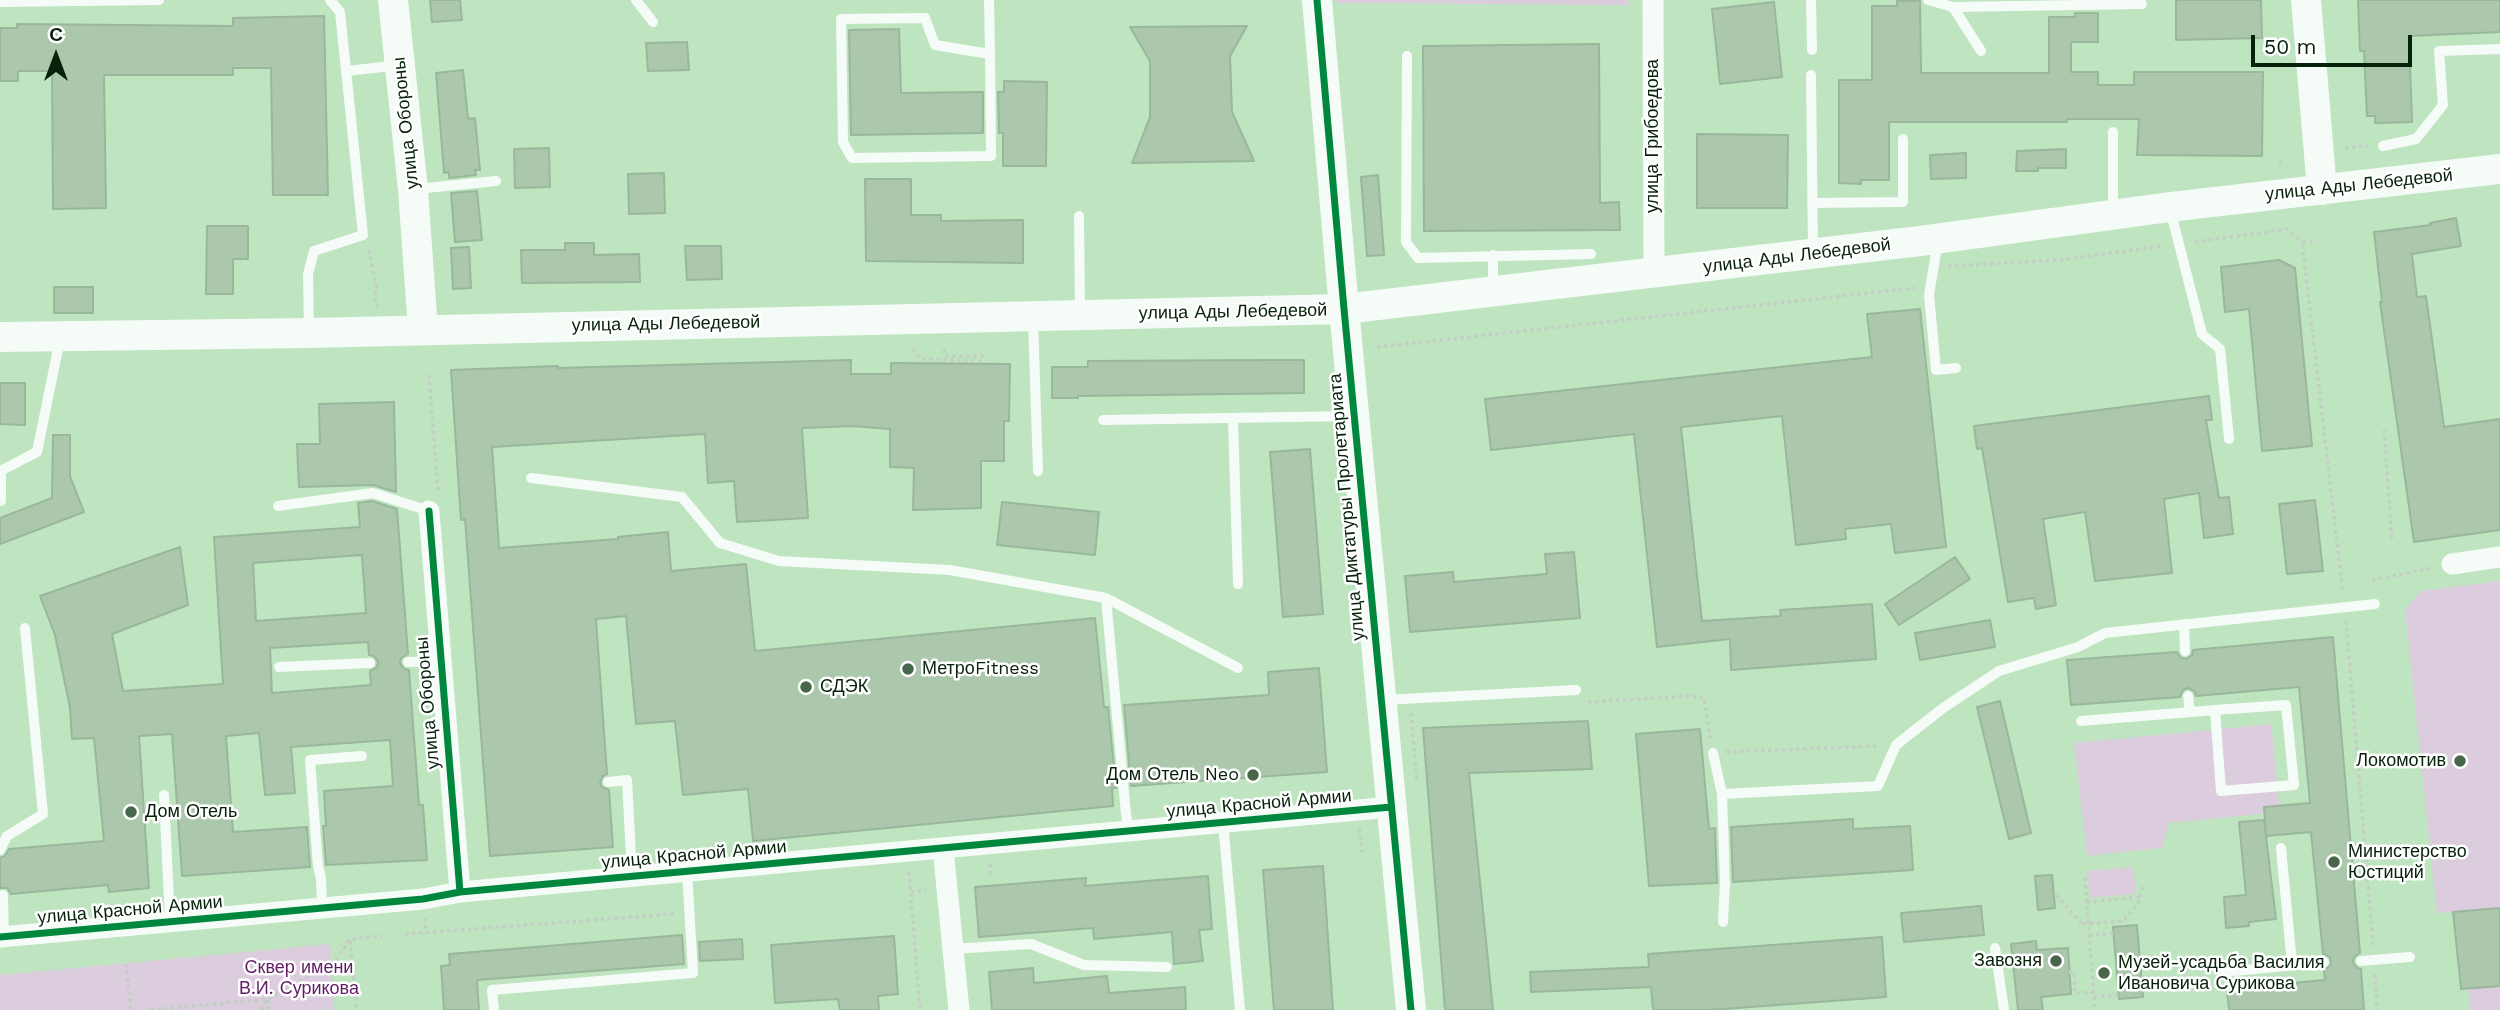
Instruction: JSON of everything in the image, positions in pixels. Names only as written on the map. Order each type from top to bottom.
[{"type":"main road","name":"улица Обороны","points":[[393,0],[413,190],[423,330]]},
{"type":"main road","name":"улица Диктатуры Пролетариата","points":[[1317,0],[1411,1010]]},
{"type":"main road","points":[[2306,0],[2322,190]]},
{"type":"main road","name":"улица Ады Лебедевой","points":[[0,337],[309,333],[1344,309],[1814,254],[1937,253],[2113,214],[2500,169]]},
{"type":"street","name":"улица Грибоедова","points":[[1653,0],[1654,273]]},
{"type":"street","name":"улица Обороны","points":[[434,505],[440,661],[460,892]]},
{"type":"street","points":[[2452,564],[2500,557]]},
{"type":"street","name":"улица Красной Армии","points":[[2,937],[424,899],[460,892],[1391,807]]},
{"type":"street","points":[[943,848],[959,1010]]},
{"type":"lane","points":[[0,2],[159,0]]},
{"type":"lane","points":[[309,333],[308,274],[314,251],[363,234],[341,12],[330,0]]},
{"type":"lane","points":[[636,0],[653,22]]},
{"type":"lane","points":[[989,0],[990,54],[991,156],[852,158],[842,142],[841,19],[925,18],[935,45],[990,54]]},
{"type":"lane","points":[[1811,0],[1812,50]]},
{"type":"lane","points":[[1928,0],[1953,8],[2142,4]]},
{"type":"lane","points":[[1953,8],[1981,51]]},
{"type":"lane","points":[[2383,146],[2416,139],[2443,105],[2440,51],[2500,49]]},
{"type":"lane","points":[[1407,55],[1406,242],[1418,258],[1591,254]]},
{"type":"lane","points":[[347,71],[400,65]]},
{"type":"lane","points":[[1811,75],[1814,254]]},
{"type":"lane","points":[[2113,132],[2113,214]]},
{"type":"lane","points":[[1903,139],[1903,202]]},
{"type":"lane","points":[[413,190],[496,181]]},
{"type":"lane","points":[[1812,203],[1903,202],[1916,205]]},
{"type":"lane","points":[[2170,206],[2202,334],[2220,349],[2229,439]]},
{"type":"lane","points":[[1079,216],[1080,315]]},
{"type":"lane","points":[[1937,253],[1929,295],[1936,370],[1956,368]]},
{"type":"lane","points":[[1493,255],[1493,292]]},
{"type":"lane","points":[[1033,316],[1038,471]]},
{"type":"lane","points":[[1,501],[1,472],[37,452],[61,337]]},
{"type":"lane","points":[[1103,420],[1354,416]]},
{"type":"lane","points":[[1233,419],[1238,584]]},
{"type":"lane","points":[[531,478],[682,497],[720,542],[779,561],[950,570],[1107,598],[1238,668]]},
{"type":"lane","points":[[278,506],[373,493],[434,505]]},
{"type":"lane","points":[[1107,598],[1129,831]]},
{"type":"lane","points":[[1722,794],[1878,786],[1896,745],[1943,708],[2000,671],[2078,647],[2105,633],[2375,604]]},
{"type":"lane","points":[[2184,624],[2185,651]]},
{"type":"lane","points":[[0,850],[7,836],[43,814],[25,628]]},
{"type":"lane","points":[[408,662],[440,661]]},
{"type":"lane","points":[[279,667],[370,663]]},
{"type":"lane","points":[[1381,701],[1576,690]]},
{"type":"lane","points":[[2188,696],[2190,712]]},
{"type":"lane","points":[[2081,721],[2190,712],[2216,710],[2286,705],[2294,785],[2221,792],[2216,710]]},
{"type":"lane","points":[[1713,753],[1722,794],[1725,883],[1723,922]]},
{"type":"lane","points":[[322,908],[310,760],[362,756]]},
{"type":"lane","points":[[608,782],[627,780],[632,876]]},
{"type":"lane","points":[[164,795],[170,922]]},
{"type":"lane","points":[[1223,823],[1240,1010]]},
{"type":"lane","points":[[2281,848],[2292,964]]},
{"type":"lane","points":[[494,1010],[492,990],[693,973],[687,871]]},
{"type":"lane","points":[[2,937],[3,895]]},
{"type":"lane","points":[[953,948],[1031,944],[1084,965],[1167,967]]},
{"type":"lane","points":[[1995,948],[2004,1010]]},
{"type":"lane","points":[[2361,961],[2410,957]]},
{"type":"lane","points":[[2225,971],[2323,962]]},
{"type":"path","points":[[2339,149],[2383,146]]},
{"type":"path","points":[[2280,161],[2281,169]]},
{"type":"path","points":[[363,224],[376,286],[375,304]]},
{"type":"path","points":[[1377,347],[1925,286],[1923,269],[1937,253],[2061,260],[2287,229],[2302,242],[2345,607],[2377,1010]]},
{"type":"path","points":[[2302,242],[2313,241]]},
{"type":"path","points":[[913,349],[922,359],[938,362],[982,361],[982,356],[945,356],[944,348]]},
{"type":"path","points":[[429,375],[434,505]]},
{"type":"path","points":[[2384,430],[2392,540]]},
{"type":"path","points":[[2372,580],[2452,564]]},
{"type":"path","points":[[1591,702],[1691,696],[1704,698],[1713,753],[1896,745]]},
{"type":"path","points":[[1359,830],[1362,852]]},
{"type":"path","points":[[990,859],[990,875]]},
{"type":"path","points":[[909,870],[920,1010]]},
{"type":"path","points":[[2085,878],[2086,926],[2095,1010]]},
{"type":"path","points":[[2086,926],[2123,921],[2138,904],[2143,886]]},
{"type":"path","points":[[911,891],[936,890]]},
{"type":"path","points":[[2056,895],[2086,926]]},
{"type":"path","points":[[2087,902],[2140,897]]},
{"type":"path","points":[[425,913],[426,933]]},
{"type":"path","points":[[405,934],[690,913]]},
{"type":"path","points":[[2089,936],[2114,933]]},
{"type":"path","points":[[350,939],[383,936]]},
{"type":"path","points":[[150,1010],[268,999],[336,960],[350,939]]},
{"type":"path","points":[[350,939],[357,1010]]},
{"type":"path","points":[[125,964],[131,1010]]},
{"type":"path","points":[[2069,972],[2074,972],[2075,993],[2119,995]]},
{"type":"path","points":[[261,1010],[268,999]]},
{"type":"path","points":[[268,999],[269,1010]]},
{"type":"green space","points":[[1336,0],[1628,0],[1629,5],[1336,3]]},
{"type":"green space","name":"Локомотив","points":[[2500,581],[2500,1010],[2470,1010],[2468,989],[2461,989],[2453,912],[2437,913],[2405,610],[2420,591]]},
{"type":"green space","points":[[2271,724],[2280,812],[2169,823],[2162,848],[2087,856],[2074,743]]},
{"type":"green space","points":[[2133,867],[2136,894],[2090,898],[2087,871]]},
{"type":"green space","name":"Сквер имени В.И. Сурикова","points":[[330,944],[334,1010],[0,1010],[0,975]]},
{"type":"building","points":[[430,0],[460,0],[462,20],[432,22]]},
{"type":"building","points":[[2176,0],[2261,0],[2262,38],[2176,40]]},
{"type":"building","points":[[2358,0],[2500,0],[2500,32],[2409,36],[2412,122],[2375,123],[2375,116],[2367,116]]},
{"type":"building","points":[[1897,1],[1920,1],[1921,73],[2049,73],[2049,17],[2075,17],[2075,13],[2098,13],[2098,42],[2071,42],[2071,72],[2098,72],[2098,85],[2134,85],[2134,72],[2263,72],[2262,156],[2137,155],[2139,119],[2067,119],[2067,122],[1889,122],[1889,180],[1861,180],[1861,184],[1839,183],[1839,80],[1872,80],[1872,6],[1897,6]]},
{"type":"building","points":[[1774,2],[1782,77],[1720,84],[1712,9]]},
{"type":"building","points":[[324,16],[328,195],[273,195],[271,68],[233,68],[233,75],[104,75],[106,208],[53,209],[52,71],[18,71],[18,81],[0,81],[0,28],[17,28],[17,24],[233,26],[233,18]]},
{"type":"building","points":[[1247,26],[1230,56],[1232,112],[1254,161],[1132,163],[1150,117],[1150,61],[1130,27]]},
{"type":"building","points":[[899,29],[901,93],[983,92],[983,133],[851,135],[849,30]]},
{"type":"building","points":[[687,42],[689,70],[648,71],[646,43]]},
{"type":"building","points":[[1599,44],[1600,203],[1619,202],[1620,230],[1424,231],[1423,46]]},
{"type":"building","points":[[463,70],[468,119],[475,118],[480,170],[475,170],[476,175],[449,178],[449,172],[444,173],[436,73]]},
{"type":"building","points":[[1004,81],[1047,82],[1046,166],[1003,166],[1003,133],[999,133],[998,92],[1004,92]]},
{"type":"building","points":[[1697,134],[1788,135],[1787,208],[1697,208]]},
{"type":"building","points":[[549,148],[550,187],[515,188],[514,149]]},
{"type":"building","points":[[2066,149],[2066,168],[2016,171],[2017,151]]},
{"type":"building","points":[[1966,153],[1966,178],[1931,179],[1930,155]]},
{"type":"building","points":[[664,173],[665,213],[629,214],[628,174]]},
{"type":"building","points":[[1378,175],[1384,255],[1367,256],[1361,177]]},
{"type":"building","points":[[865,179],[911,179],[911,215],[941,215],[941,221],[1023,220],[1023,263],[866,261]]},
{"type":"building","points":[[477,191],[482,240],[455,242],[451,193]]},
{"type":"building","points":[[2456,218],[2461,246],[2412,254],[2417,297],[2426,296],[2444,427],[2500,419],[2500,530],[2414,542],[2380,302],[2374,232],[2431,225],[2430,223]]},
{"type":"building","points":[[207,226],[248,226],[248,259],[233,259],[233,294],[206,294]]},
{"type":"building","points":[[565,243],[594,243],[594,255],[639,254],[640,282],[522,283],[521,250],[565,250]]},
{"type":"building","points":[[685,246],[721,246],[722,279],[687,280]]},
{"type":"building","points":[[469,247],[471,288],[453,289],[451,248]]},
{"type":"building","points":[[2279,260],[2295,268],[2312,446],[2262,451],[2249,309],[2225,312],[2221,267]]},
{"type":"building","points":[[54,287],[93,287],[93,313],[54,313]]},
{"type":"building","points":[[1920,309],[1946,547],[1895,553],[1891,524],[1845,529],[1846,539],[1796,545],[1782,416],[1681,427],[1702,621],[1781,616],[1780,610],[1872,604],[1876,659],[1731,670],[1730,639],[1657,647],[1634,434],[1491,450],[1485,399],[1872,357],[1867,314]]},
{"type":"building","points":[[851,360],[851,374],[891,374],[891,363],[1010,364],[1009,421],[1004,421],[1004,461],[981,461],[981,508],[913,510],[914,468],[890,467],[890,429],[853,426],[802,428],[808,518],[737,522],[734,481],[708,483],[705,434],[492,447],[499,548],[618,539],[668,532],[671,571],[746,564],[755,651],[1095,618],[1116,788],[1112,788],[1113,806],[753,841],[748,789],[683,795],[675,721],[636,724],[626,616],[596,619],[607,774],[600,782],[602,787],[609,790],[613,847],[490,856],[451,370]]},
{"type":"building","points":[[1304,360],[1304,393],[1052,398],[1052,367],[1088,367],[1088,361]]},
{"type":"building","points":[[0,383],[25,383],[25,425],[0,424]]},
{"type":"building","points":[[2209,396],[2212,420],[2206,420],[2219,498],[2229,497],[2233,534],[2204,538],[2199,493],[2164,499],[2172,573],[2095,581],[2085,512],[2043,519],[2056,605],[2036,609],[2034,598],[2008,602],[1982,448],[1977,449],[1974,426]]},
{"type":"building","points":[[394,402],[396,492],[373,485],[299,487],[297,444],[320,444],[319,404]]},
{"type":"building","points":[[53,435],[70,435],[70,476],[84,512],[0,544],[0,518],[52,498]]},
{"type":"building","points":[[1310,449],[1323,614],[1283,617],[1270,452]]},
{"type":"building","points":[[2315,500],[2323,571],[2287,574],[2279,504]]},
{"type":"building","points":[[372,501],[397,509],[408,654],[401,658],[400,663],[404,669],[409,670],[419,805],[423,805],[427,860],[326,865],[324,791],[393,786],[390,740],[291,747],[295,793],[265,795],[259,733],[226,736],[233,832],[307,827],[310,867],[182,876],[172,734],[139,736],[149,888],[109,892],[108,885],[11,894],[7,888],[0,888],[0,858],[5,856],[9,849],[104,841],[94,738],[72,739],[70,708],[55,635],[40,596],[180,547],[188,605],[112,634],[123,691],[223,684],[214,537],[360,527],[358,503]],"holes":[[[362,555],[366,613],[256,621],[253,563]],[[368,642],[369,655],[374,656],[378,662],[377,667],[370,671],[371,685],[272,693],[270,648]]]},
{"type":"building","points":[[1002,502],[1099,512],[1095,555],[997,545]]},
{"type":"building","points":[[1574,552],[1580,618],[1410,632],[1405,576],[1453,572],[1454,582],[1547,574],[1545,554]]},
{"type":"building","points":[[1955,557],[1970,579],[1899,625],[1885,604]]},
{"type":"building","points":[[1990,620],[1995,647],[1920,660],[1915,633]]},
{"type":"building","points":[[2333,637],[2360,953],[2354,957],[2353,962],[2361,969],[2364,1010],[2229,1010],[2227,989],[2325,980],[2324,970],[2331,965],[2330,957],[2323,954],[2311,832],[2266,836],[2264,807],[2310,803],[2299,687],[2196,696],[2194,691],[2188,688],[2183,690],[2180,697],[2071,705],[2067,660],[2177,652],[2181,658],[2186,659],[2192,655],[2193,650]]},
{"type":"building","points":[[1319,668],[1327,772],[1131,786],[1124,705],[1269,695],[1268,672]]},
{"type":"building","points":[[2000,701],[2031,833],[2009,839],[1977,707]]},
{"type":"building","points":[[1588,721],[1592,769],[1469,773],[1493,1010],[1445,1010],[1423,728]]},
{"type":"building","points":[[1700,729],[1709,829],[1715,828],[1717,883],[1649,886],[1636,734]]},
{"type":"building","points":[[1853,819],[1853,829],[1910,826],[1913,870],[1733,882],[1731,827]]},
{"type":"building","points":[[2264,820],[2276,919],[2249,922],[2249,926],[2226,928],[2224,897],[2246,895],[2239,822]]},
{"type":"building","points":[[1323,866],[1333,1010],[1274,1010],[1263,870]]},
{"type":"building","points":[[2052,875],[2055,908],[2038,910],[2035,876]]},
{"type":"building","points":[[1208,876],[1212,929],[1199,930],[1203,961],[1174,964],[1172,932],[1094,939],[1093,928],[979,937],[975,887],[1086,878],[1085,886]]},
{"type":"building","points":[[1981,906],[1984,935],[1904,942],[1901,913]]},
{"type":"building","points":[[2500,908],[2500,986],[2461,989],[2453,912]]},
{"type":"building","points":[[2137,925],[2143,997],[2119,999],[2113,927]]},
{"type":"building","points":[[682,935],[684,964],[477,980],[479,1010],[444,1010],[441,966],[450,965],[449,954]]},
{"type":"building","points":[[894,936],[898,994],[878,996],[879,1010],[840,1010],[838,999],[775,1003],[771,945]]},
{"type":"building","points":[[1882,937],[1886,997],[1710,1010],[1653,1010],[1651,987],[1531,992],[1530,972],[1649,967],[1648,954]]},
{"type":"building","points":[[742,939],[743,959],[700,961],[699,942]]},
{"type":"building","points":[[2036,941],[2037,950],[2068,948],[2071,994],[2041,997],[2043,1010],[2018,1010],[2011,944]]},
{"type":"building","points":[[1033,968],[1034,983],[1107,976],[1109,993],[1185,987],[1186,1010],[992,1010],[989,972]]},
{"type":"cycle path","points":[[1317,0],[1411,1010]]},
{"type":"cycle path","points":[[429,511],[460,892]]},
{"type":"cycle path","points":[[0,937],[1391,807]]},
{"type":"place","name":"МетроFitness","points":[[908,669]]},
{"type":"place","name":"СДЭК","points":[[806,687]]},
{"type":"place","name":"Локомотив","points":[[2460,761]]},
{"type":"place","name":"Дом Отель Neo","points":[[1253,775]]},
{"type":"place","name":"Дом Отель","points":[[131,812]]},
{"type":"place","name":"Министерство Юстиций","points":[[2334,862]]},
{"type":"place","name":"Завозня","points":[[2056,961]]},
{"type":"place","name":"Музей-усадьба Василия Ивановича Сурикова","points":[[2104,973]]}]
